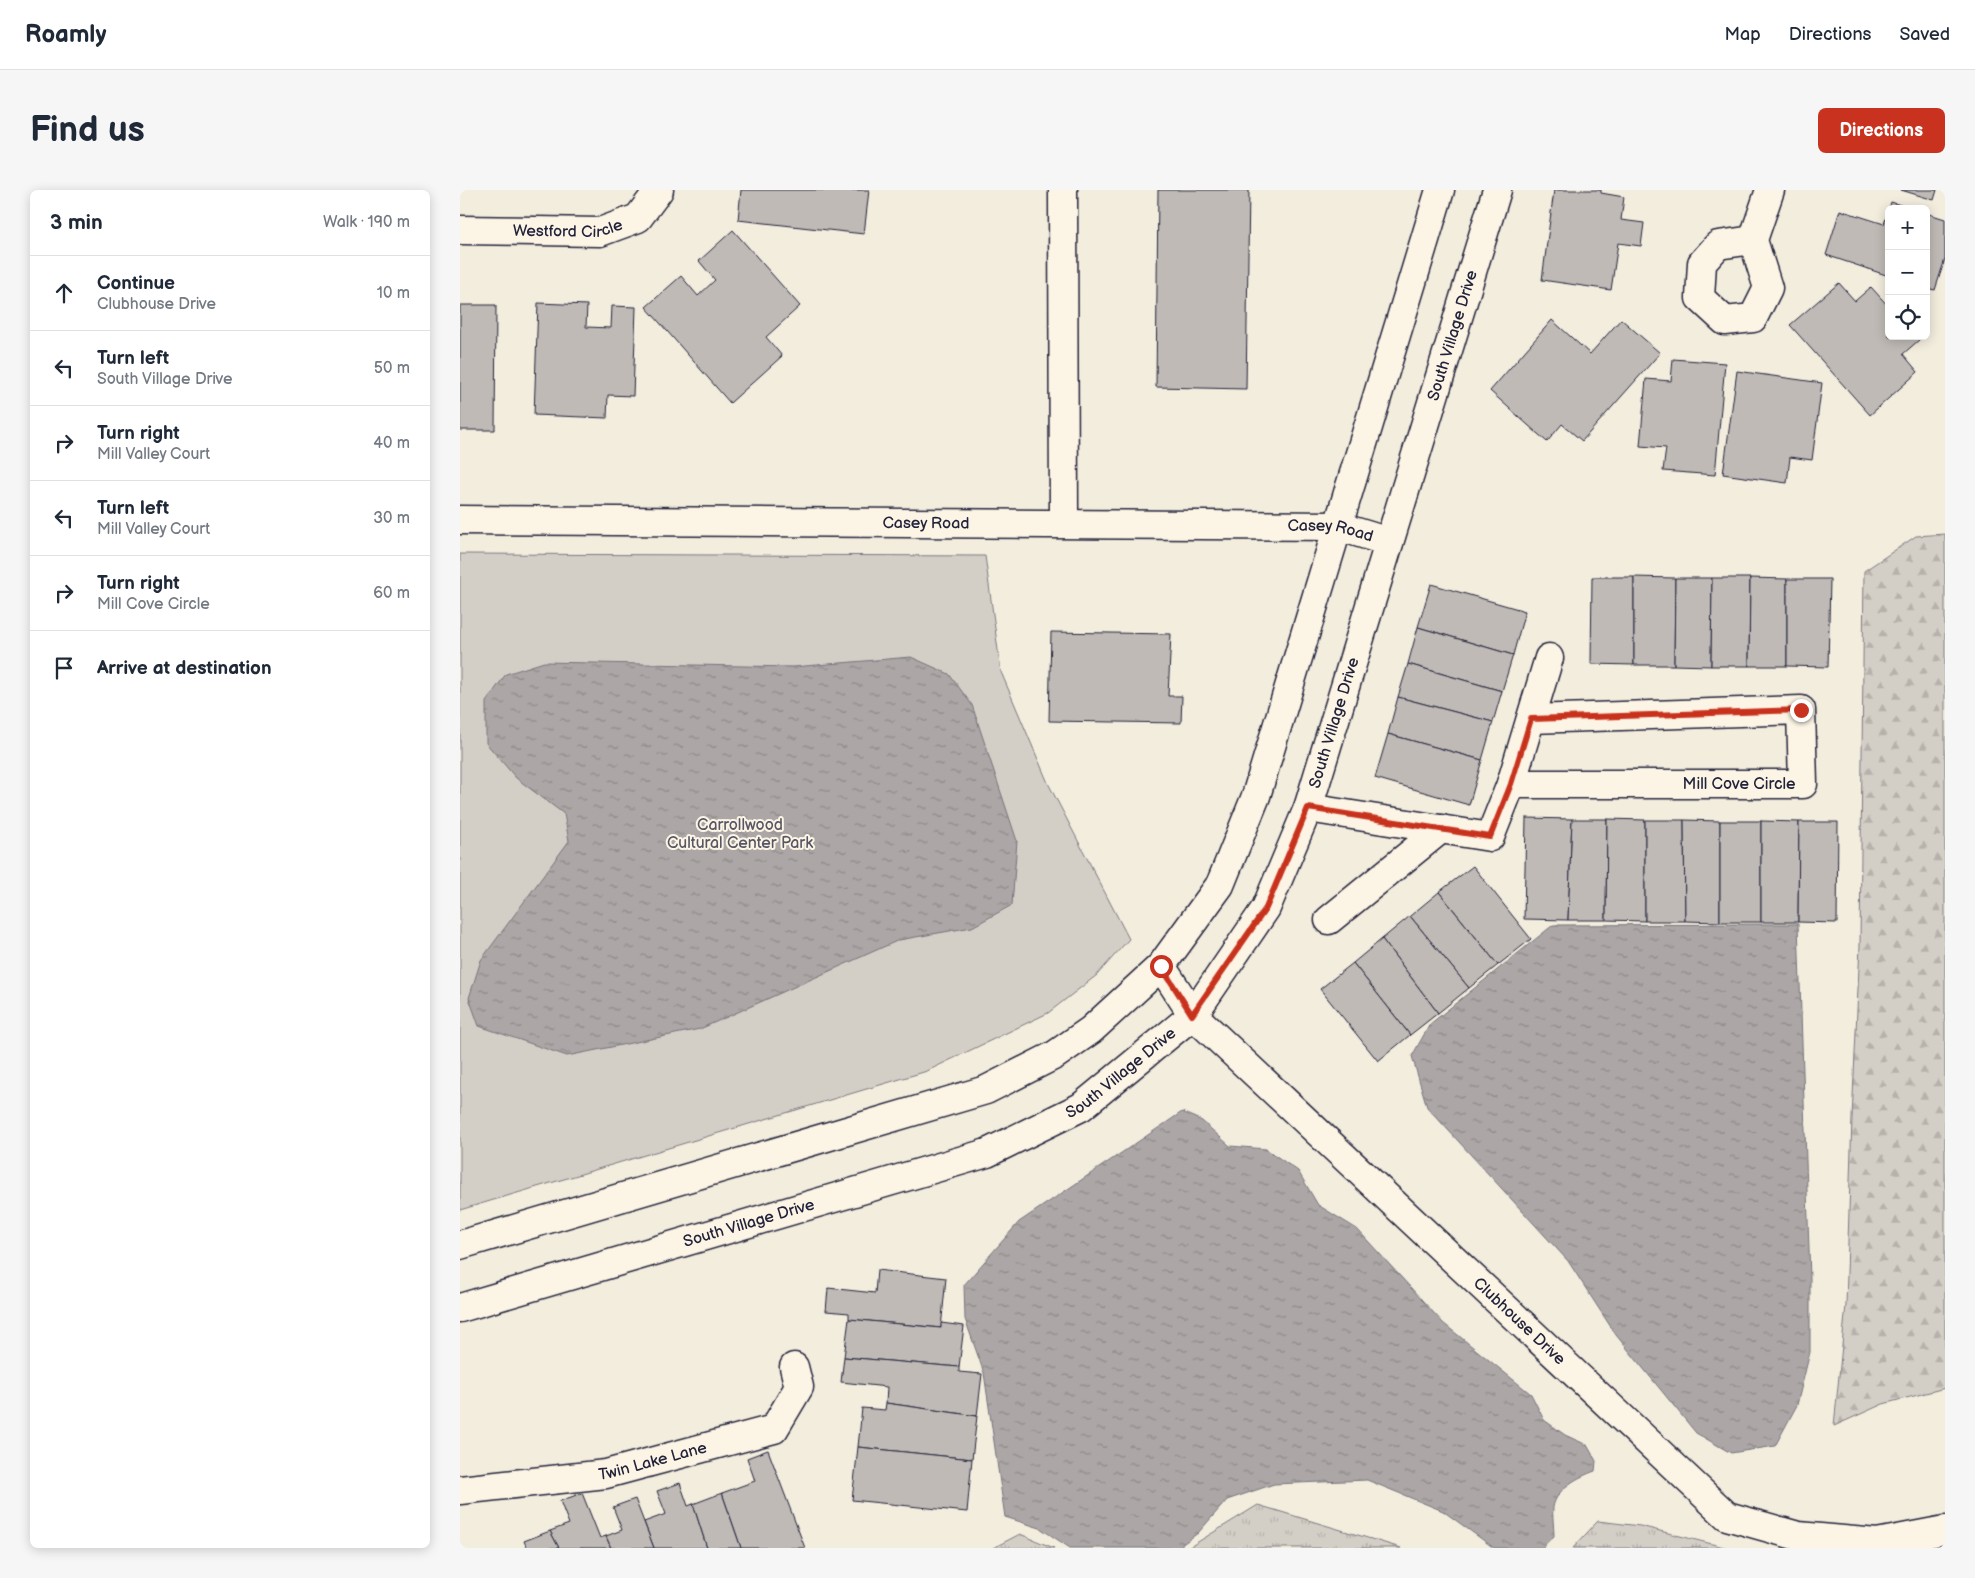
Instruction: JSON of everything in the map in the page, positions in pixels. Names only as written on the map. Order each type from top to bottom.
[{"type":"street","name":"Westford Circle","points":[[460,230],[600,232],[638,218],[659,190]]},
{"type":"street","points":[[1063,190],[1064,523]]},
{"type":"street","points":[[460,1245],[986,1090],[1055,1055],[1091,1030],[1161,966],[1220,885],[1256,796],[1440,190]]},
{"type":"street","name":"South Village Drive","points":[[460,1308],[987,1153],[1081,1107],[1192,1015],[1266,908],[1308,808],[1497,190]]},
{"type":"street","points":[[1753,240],[1770,190]]},
{"type":"street","name":"Casey Road","points":[[460,520],[1337,526],[1389,542]]},
{"type":"street","points":[[1308,808],[1490,837],[1511,784],[1549,658]]},
{"type":"street","name":"Mill Cove Circle","points":[[1511,784],[1803,784],[1801,710],[1531,719]]},
{"type":"street","points":[[1329,920],[1441,829]]},
{"type":"street","name":"Clubhouse Drive","points":[[1161,966],[1192,1015],[1727,1516],[1798,1536],[1877,1543],[1945,1530]]},
{"type":"street","name":"Twin Lake Lane","points":[[460,1490],[606,1474],[774,1429],[799,1387],[794,1367]]},
{"type":"green space","points":[[1945,534],[1945,1388],[1883,1404],[1834,1426],[1846,1305],[1860,946],[1864,571],[1916,536]]},
{"type":"green space","name":"Carrollwood Cultural Center Park","points":[[460,554],[985,556],[1001,672],[1048,783],[1129,939],[1097,975],[1048,1013],[927,1071],[460,1210]]},
{"type":"green space","points":[[1258,1505],[1401,1548],[1188,1548]]},
{"type":"green space","points":[[1598,1521],[1640,1526],[1728,1548],[1573,1548]]},
{"type":"green space","points":[[1020,1534],[1054,1548],[993,1548]]},
{"type":"water","points":[[911,657],[949,674],[972,705],[1017,841],[1012,905],[972,927],[899,940],[700,1029],[567,1056],[479,1026],[469,998],[481,960],[569,841],[564,814],[516,778],[486,743],[486,702],[506,674],[544,662],[793,667]]},
{"type":"water","points":[[1798,924],[1810,1279],[1810,1352],[1797,1405],[1775,1446],[1731,1453],[1696,1433],[1616,1335],[1568,1261],[1427,1107],[1412,1056],[1430,1024],[1553,925]]},
{"type":"water","points":[[1182,1112],[1202,1121],[1230,1146],[1266,1149],[1298,1171],[1318,1205],[1357,1229],[1443,1323],[1531,1394],[1544,1420],[1565,1435],[1587,1445],[1596,1461],[1595,1471],[1575,1480],[1559,1494],[1553,1507],[1554,1536],[1542,1548],[1494,1548],[1443,1511],[1367,1480],[1274,1484],[1227,1500],[1198,1533],[1177,1548],[1070,1548],[1040,1528],[1005,1517],[984,1373],[965,1319],[964,1285],[1019,1222]]},
{"type":"building","points":[[741,190],[869,190],[864,234],[738,220]]},
{"type":"building","points":[[1158,190],[1249,190],[1246,389],[1156,387]]},
{"type":"building","points":[[1554,190],[1601,190],[1601,193],[1624,197],[1621,220],[1644,223],[1641,246],[1618,243],[1611,290],[1542,280]]},
{"type":"building","points":[[1901,190],[1937,190],[1934,200]]},
{"type":"building","points":[[1840,210],[1884,224],[1885,221],[1885,275],[1826,255]]},
{"type":"building","points":[[1930,214],[1945,219],[1945,259],[1935,290],[1930,289]]},
{"type":"building","points":[[733,230],[800,306],[766,337],[782,356],[730,403],[646,307],[681,276],[698,296],[715,280],[699,261]]},
{"type":"building","points":[[1839,283],[1855,301],[1871,287],[1885,303],[1885,340],[1919,340],[1903,354],[1918,372],[1870,415],[1790,325]]},
{"type":"building","points":[[538,303],[587,305],[586,327],[611,328],[612,306],[636,307],[633,396],[608,395],[607,418],[534,415]]},
{"type":"building","points":[[460,305],[496,305],[495,430],[460,430]]},
{"type":"building","points":[[1621,319],[1660,353],[1582,441],[1562,424],[1547,442],[1490,391],[1552,320],[1590,354]]},
{"type":"building","points":[[1673,359],[1725,363],[1715,475],[1663,471],[1666,448],[1640,446],[1646,379],[1671,381]]},
{"type":"building","points":[[1737,371],[1822,383],[1812,460],[1790,457],[1787,483],[1723,474]]},
{"type":"building","points":[[1592,577],[1634,577],[1634,665],[1591,664]]},
{"type":"building","points":[[1634,577],[1675,578],[1674,665],[1634,665]]},
{"type":"building","points":[[1675,578],[1712,578],[1711,666],[1674,665]]},
{"type":"building","points":[[1712,578],[1750,578],[1749,666],[1711,666]]},
{"type":"building","points":[[1750,578],[1787,579],[1787,666],[1749,666]]},
{"type":"building","points":[[1787,579],[1830,579],[1828,667],[1787,666]]},
{"type":"building","points":[[1431,584],[1525,611],[1513,655],[1418,627]]},
{"type":"building","points":[[1418,627],[1513,655],[1502,691],[1408,664]]},
{"type":"building","points":[[1051,632],[1171,634],[1168,696],[1182,696],[1181,723],[1049,721]]},
{"type":"building","points":[[1408,664],[1502,691],[1493,722],[1398,697]]},
{"type":"building","points":[[1398,697],[1493,722],[1482,760],[1388,734]]},
{"type":"building","points":[[1388,734],[1482,760],[1469,805],[1375,778]]},
{"type":"building","points":[[1526,818],[1572,819],[1568,920],[1524,919]]},
{"type":"building","points":[[1572,819],[1607,819],[1606,920],[1568,920]]},
{"type":"building","points":[[1607,819],[1645,820],[1645,921],[1606,920]]},
{"type":"building","points":[[1645,820],[1684,820],[1685,921],[1645,921]]},
{"type":"building","points":[[1684,820],[1720,821],[1720,922],[1685,921]]},
{"type":"building","points":[[1720,821],[1761,821],[1761,922],[1720,922]]},
{"type":"building","points":[[1761,821],[1799,822],[1798,922],[1761,922]]},
{"type":"building","points":[[1799,822],[1838,822],[1837,923],[1798,922]]},
{"type":"building","points":[[1473,866],[1531,939],[1498,965],[1439,892]]},
{"type":"building","points":[[1439,892],[1498,965],[1469,988],[1410,916]]},
{"type":"building","points":[[1410,916],[1469,988],[1438,1013],[1382,939]]},
{"type":"building","points":[[1382,939],[1438,1013],[1410,1035],[1353,963]]},
{"type":"building","points":[[1353,963],[1410,1035],[1378,1061],[1320,989]]},
{"type":"building","points":[[877,1270],[946,1278],[941,1328],[849,1319],[849,1313],[826,1311],[828,1288],[875,1293]]},
{"type":"building","points":[[849,1319],[941,1328],[941,1323],[964,1326],[959,1367],[844,1357]]},
{"type":"building","points":[[844,1357],[959,1367],[959,1372],[982,1374],[977,1416],[886,1403],[887,1387],[841,1382]]},
{"type":"building","points":[[886,1403],[977,1416],[972,1459],[858,1447],[862,1408],[885,1410]]},
{"type":"building","points":[[858,1447],[972,1459],[967,1512],[852,1500]]},
{"type":"building","points":[[768,1450],[805,1548],[741,1548],[722,1493],[755,1481],[747,1458]]},
{"type":"building","points":[[680,1483],[688,1506],[693,1504],[707,1548],[654,1548],[644,1522],[666,1514],[657,1491]]},
{"type":"building","points":[[582,1493],[600,1538],[606,1536],[611,1548],[559,1548],[550,1531],[569,1524],[560,1501]]},
{"type":"building","points":[[722,1493],[741,1548],[707,1548],[693,1504]]},
{"type":"building","points":[[635,1499],[654,1548],[611,1548],[606,1536],[622,1530],[613,1507]]},
{"type":"building","points":[[550,1531],[559,1548],[527,1548],[524,1541]]},
{"type":"route","points":[[1161,966],[1192,1015],[1266,908],[1308,808],[1490,837],[1511,784],[1531,719],[1801,710]]}]
